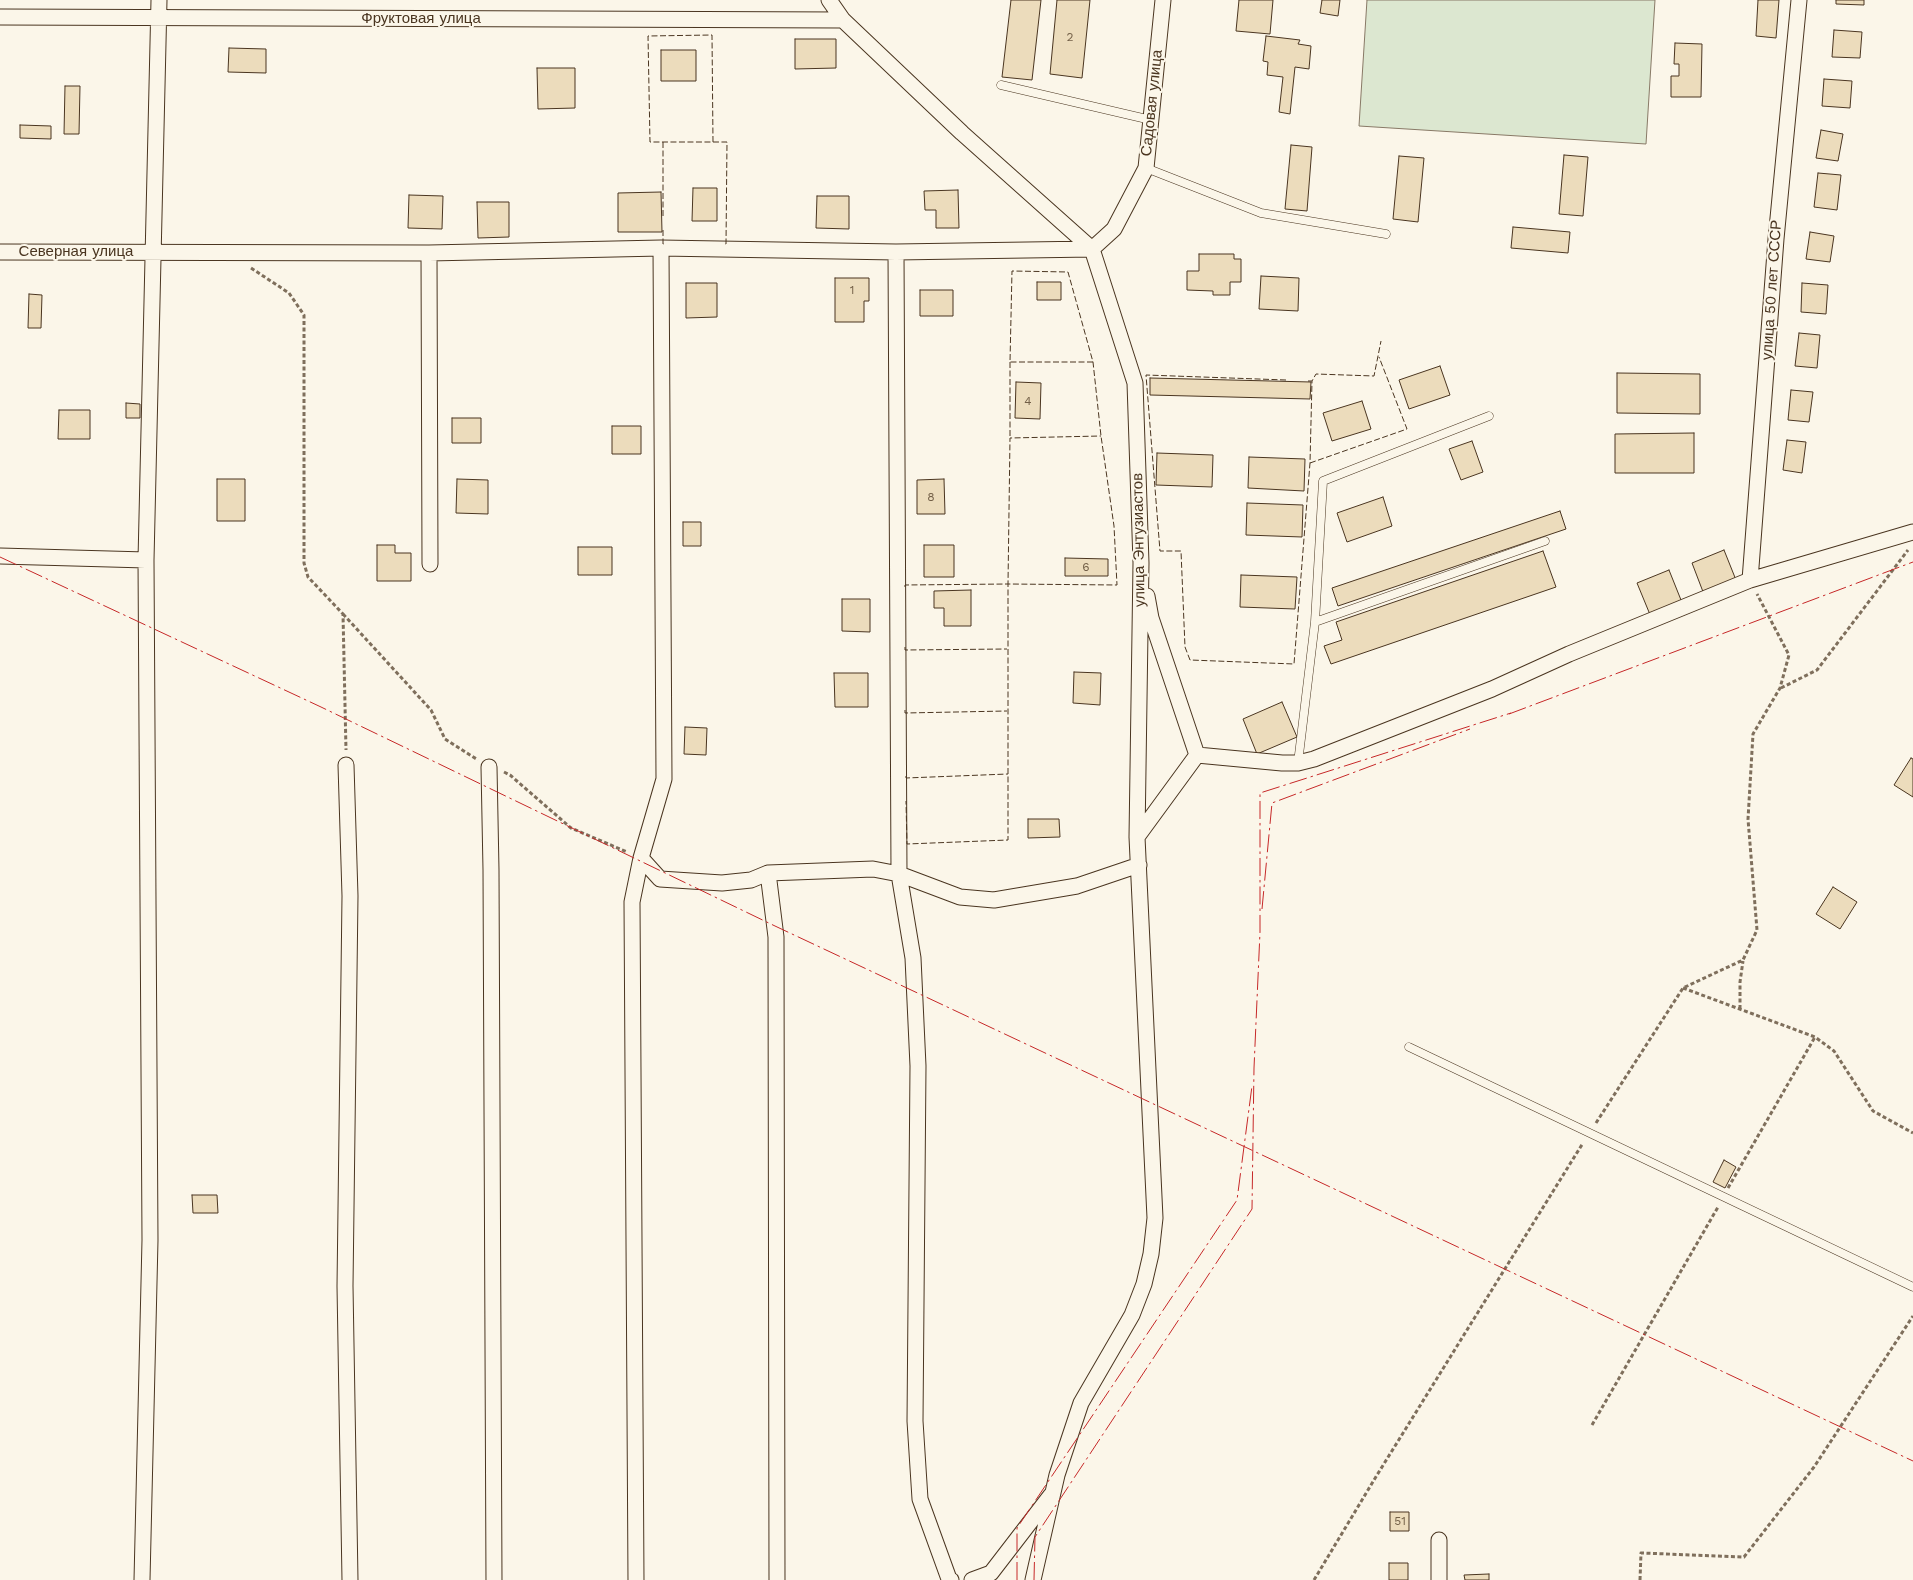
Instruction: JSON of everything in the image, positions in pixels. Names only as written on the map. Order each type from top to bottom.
[{"type":"street","points":[[142,1580],[150,1240],[146,560],[159,0]]},
{"type":"street","points":[[830,0],[843,20],[962,133],[1092,249]]},
{"type":"street","name":"Садовая улица","points":[[1092,249],[1114,229],[1146,168],[1163,0]]},
{"type":"street","name":"улица 50 лет СССР","points":[[1750,580],[1776,239],[1799,0]]},
{"type":"street","name":"Фруктовая улица","points":[[0,18],[843,20]]},
{"type":"street","points":[[636,1580],[632,902],[641,858],[664,778],[661,248]]},
{"type":"street","name":"Северная улица","points":[[0,252],[429,253],[661,248],[896,252],[1092,249]]},
{"type":"street","name":"улица Энтузиастов","points":[[1033,1580],[1057,1475],[1081,1403],[1132,1316],[1144,1284],[1151,1254],[1155,1218],[1137,837],[1140,563],[1135,383],[1092,249]]},
{"type":"street","points":[[896,252],[899,874],[912,958],[918,1066],[914,1422],[920,1500],[949,1579],[951,1580]]},
{"type":"street","points":[[429,253],[430,564]]},
{"type":"street","points":[[1197,755],[1282,763],[1314,759],[1483,692],[1569,654],[1750,580],[1913,532]]},
{"type":"street","points":[[0,556],[146,560]]},
{"type":"street","points":[[1140,563],[1151,618],[1197,755]]},
{"type":"street","points":[[1137,837],[1197,755]]},
{"type":"street","points":[[346,765],[350,896],[346,1286],[350,1580]]},
{"type":"street","points":[[489,767],[494,1580]]},
{"type":"street","points":[[641,858],[660,879],[722,883],[751,880],[768,873],[873,869],[899,874],[960,897],[994,900],[1077,886],[1139,865]]},
{"type":"street","points":[[768,873],[776,937],[777,1580]]},
{"type":"street","points":[[972,1580],[990,1573],[1054,1490]]},
{"type":"street","points":[[1439,1540],[1439,1580]]},
{"type":"lane","points":[[1001,85],[1151,120]]},
{"type":"lane","points":[[1146,168],[1262,213],[1386,234]]},
{"type":"lane","points":[[1298,762],[1315,622],[1323,482],[1489,416]]},
{"type":"lane","points":[[1315,622],[1545,541]]},
{"type":"lane","points":[[1409,1047],[1913,1287]]},
{"type":"path","points":[[228,253],[289,293],[304,315],[304,564],[308,577],[431,710],[445,739],[489,767],[510,775],[571,828],[641,858]]},
{"type":"path","points":[[1780,688],[1817,670],[1913,544]]},
{"type":"path","points":[[1740,1009],[1740,982],[1743,960],[1757,930],[1748,819],[1753,734],[1780,688],[1789,655],[1750,580]]},
{"type":"path","points":[[343,614],[346,765]]},
{"type":"path","points":[[1314,1580],[1377,1475],[1682,988],[1743,960]]},
{"type":"path","points":[[1682,988],[1815,1037],[1834,1051],[1873,1111],[1913,1133]]},
{"type":"path","points":[[1592,1425],[1815,1037]]},
{"type":"path","points":[[1640,1580],[1641,1553],[1744,1557],[1814,1468],[1913,1316]]},
{"type":"green space","points":[[1367,0],[1655,0],[1646,144],[1359,126]]},
{"type":"building","points":[[1011,0],[1041,0],[1032,80],[1002,77]]},
{"type":"building","points":[[1057,0],[1090,0],[1082,78],[1050,74]]},
{"type":"building","points":[[1239,0],[1273,0],[1270,34],[1236,31]]},
{"type":"building","points":[[1322,0],[1340,0],[1338,16],[1320,13]]},
{"type":"building","points":[[1758,0],[1779,0],[1776,38],[1756,36]]},
{"type":"building","points":[[1836,0],[1864,0],[1864,5],[1836,4]]},
{"type":"building","points":[[1834,30],[1862,32],[1860,58],[1832,57]]},
{"type":"building","points":[[1266,36],[1300,40],[1298,44],[1311,46],[1309,69],[1295,67],[1290,114],[1279,112],[1283,77],[1267,75],[1268,62],[1263,61]]},
{"type":"building","points":[[795,39],[836,39],[836,68],[795,69]]},
{"type":"building","points":[[1675,43],[1702,44],[1701,97],[1671,97],[1671,76],[1679,76],[1679,64],[1674,64]]},
{"type":"building","points":[[229,48],[266,49],[266,73],[228,72]]},
{"type":"building","points":[[661,50],[696,50],[696,81],[661,81]]},
{"type":"building","points":[[537,68],[575,68],[575,108],[538,109]]},
{"type":"building","points":[[1824,79],[1852,81],[1850,108],[1822,106]]},
{"type":"building","points":[[65,86],[80,86],[79,134],[64,134]]},
{"type":"building","points":[[20,125],[51,126],[51,139],[20,138]]},
{"type":"building","points":[[1821,130],[1843,134],[1838,161],[1816,158]]},
{"type":"building","points":[[1291,145],[1312,147],[1307,211],[1285,209]]},
{"type":"building","points":[[1564,155],[1588,157],[1583,216],[1559,214]]},
{"type":"building","points":[[1399,156],[1424,158],[1418,222],[1393,219]]},
{"type":"building","points":[[1818,173],[1841,175],[1837,210],[1814,207]]},
{"type":"building","points":[[693,188],[717,188],[717,221],[692,221]]},
{"type":"building","points":[[958,190],[959,228],[936,228],[936,210],[925,210],[924,191]]},
{"type":"building","points":[[661,192],[662,232],[618,232],[618,193]]},
{"type":"building","points":[[409,195],[443,196],[442,229],[408,228]]},
{"type":"building","points":[[817,196],[849,196],[849,229],[816,228]]},
{"type":"building","points":[[477,202],[509,202],[509,237],[478,238]]},
{"type":"building","points":[[1513,227],[1570,232],[1568,253],[1511,248]]},
{"type":"building","points":[[1810,232],[1834,236],[1830,262],[1806,259]]},
{"type":"building","points":[[1199,254],[1234,254],[1234,259],[1241,259],[1241,282],[1230,282],[1230,295],[1213,295],[1213,291],[1187,290],[1187,271],[1199,271]]},
{"type":"building","points":[[1261,276],[1299,278],[1298,311],[1259,309]]},
{"type":"building","points":[[835,278],[869,278],[869,301],[864,301],[864,322],[835,322]]},
{"type":"building","points":[[1037,282],[1061,282],[1061,300],[1037,300]]},
{"type":"building","points":[[686,283],[717,283],[717,317],[686,318]]},
{"type":"building","points":[[1802,283],[1828,285],[1826,314],[1801,312]]},
{"type":"building","points":[[920,290],[953,290],[953,316],[920,316]]},
{"type":"building","points":[[29,294],[42,295],[41,328],[28,328]]},
{"type":"building","points":[[1799,333],[1820,335],[1817,368],[1795,366]]},
{"type":"building","points":[[1440,366],[1450,395],[1409,409],[1399,380]]},
{"type":"building","points":[[1617,373],[1700,374],[1700,414],[1617,413]]},
{"type":"building","points":[[1150,378],[1311,382],[1310,399],[1150,395]]},
{"type":"building","points":[[1016,382],[1041,383],[1040,419],[1015,418]]},
{"type":"building","points":[[1791,390],[1813,392],[1809,422],[1788,420]]},
{"type":"building","points":[[1362,401],[1371,429],[1332,441],[1323,413]]},
{"type":"building","points":[[126,403],[140,404],[140,418],[126,418]]},
{"type":"building","points":[[59,410],[90,410],[90,439],[58,439]]},
{"type":"building","points":[[452,418],[481,418],[481,443],[452,443]]},
{"type":"building","points":[[612,426],[641,426],[641,454],[612,454]]},
{"type":"building","points":[[1694,433],[1694,473],[1615,473],[1615,434]]},
{"type":"building","points":[[1787,440],[1806,442],[1802,473],[1783,470]]},
{"type":"building","points":[[1472,441],[1483,472],[1461,480],[1449,449]]},
{"type":"building","points":[[1157,453],[1213,455],[1212,487],[1156,485]]},
{"type":"building","points":[[1249,457],[1305,459],[1304,491],[1248,488]]},
{"type":"building","points":[[217,479],[245,479],[245,521],[217,521]]},
{"type":"building","points":[[457,479],[488,480],[488,514],[456,513]]},
{"type":"building","points":[[944,479],[945,514],[917,514],[917,480]]},
{"type":"building","points":[[1383,497],[1392,526],[1347,542],[1337,513]]},
{"type":"building","points":[[1247,503],[1303,505],[1302,537],[1246,535]]},
{"type":"building","points":[[1560,511],[1566,529],[1338,606],[1332,588]]},
{"type":"building","points":[[683,522],[701,522],[701,546],[683,546]]},
{"type":"building","points":[[377,545],[395,545],[395,553],[411,553],[411,581],[377,581]]},
{"type":"building","points":[[924,545],[954,545],[954,577],[924,577]]},
{"type":"building","points":[[578,547],[612,547],[612,575],[578,575]]},
{"type":"building","points":[[1724,550],[1738,585],[1705,597],[1692,563]]},
{"type":"building","points":[[1543,551],[1556,587],[1331,664],[1324,646],[1342,640],[1336,622]]},
{"type":"building","points":[[1065,558],[1108,559],[1108,576],[1065,576]]},
{"type":"building","points":[[1669,570],[1683,605],[1651,617],[1637,583]]},
{"type":"building","points":[[1241,575],[1297,577],[1295,609],[1240,607]]},
{"type":"building","points":[[971,590],[971,626],[944,626],[944,608],[934,608],[934,591]]},
{"type":"building","points":[[842,599],[870,599],[870,632],[842,631]]},
{"type":"building","points":[[1074,672],[1101,673],[1100,705],[1073,703]]},
{"type":"building","points":[[834,673],[868,673],[868,707],[835,707]]},
{"type":"building","points":[[1282,702],[1297,737],[1257,754],[1243,719]]},
{"type":"building","points":[[685,727],[707,728],[706,755],[684,754]]},
{"type":"building","points":[[1911,758],[1913,759],[1913,797],[1894,785]]},
{"type":"building","points":[[1028,819],[1059,819],[1060,837],[1028,838]]},
{"type":"building","points":[[1833,887],[1857,902],[1840,929],[1816,914]]},
{"type":"building","points":[[1724,1160],[1736,1167],[1725,1188],[1713,1182]]},
{"type":"building","points":[[192,1195],[217,1195],[218,1213],[193,1213]]},
{"type":"building","points":[[1390,1512],[1409,1512],[1409,1531],[1390,1531]]},
{"type":"building","points":[[1389,1563],[1408,1563],[1408,1580],[1389,1580]]},
{"type":"building","points":[[1489,1574],[1489,1580],[1465,1580],[1464,1575]]},
{"type":"fence","points":[[713,142],[712,35],[648,36],[650,142],[727,142],[726,244],[724,244]]},
{"type":"fence","points":[[663,142],[663,217]]},
{"type":"fence","points":[[663,230],[664,244]]},
{"type":"fence","points":[[1093,362],[1010,362],[1012,271],[1068,272],[1093,362],[1114,526],[1117,585],[1008,584],[1010,438],[1101,436]]},
{"type":"fence","points":[[1308,381],[1312,381],[1316,374],[1374,376],[1381,341]]},
{"type":"fence","points":[[1310,463],[1407,429],[1379,357]]},
{"type":"fence","points":[[1010,362],[1010,438]]},
{"type":"fence","points":[[1286,380],[1146,375],[1160,551],[1181,551],[1185,647],[1190,660],[1294,664],[1310,463],[1312,381]]},
{"type":"fence","points":[[905,587],[905,585],[1008,584],[1008,840],[907,844],[906,801]]},
{"type":"fence","points":[[905,647],[905,650],[1007,649]]},
{"type":"fence","points":[[905,710],[905,713],[1007,711]]},
{"type":"fence","points":[[906,776],[906,778],[1008,774]]},
{"type":"power","points":[[0,557],[321,707],[775,926],[1913,1461]]},
{"type":"power","points":[[1509,714],[1913,562]]},
{"type":"power","points":[[1034,1580],[1035,1537],[1252,1209],[1254,1068],[1260,932],[1260,793],[1511,713]]},
{"type":"power","points":[[1262,909],[1272,803],[1470,729]]},
{"type":"power","points":[[1017,1580],[1017,1528],[1237,1200],[1252,1086]]}]
